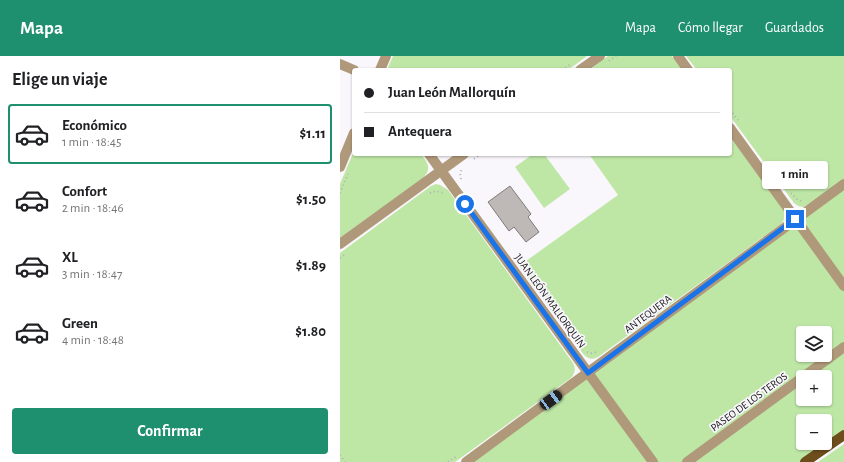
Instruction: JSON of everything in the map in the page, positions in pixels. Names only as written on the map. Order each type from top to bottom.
[{"type":"main road","points":[[805,462],[844,435]]},
{"type":"street","points":[[381,68],[386,56]]},
{"type":"street","points":[[583,68],[600,56]]},
{"type":"street","points":[[678,56],[687,68]]},
{"type":"street","points":[[340,64],[352,69]]},
{"type":"street","points":[[732,131],[844,286]]},
{"type":"street","points":[[340,167],[352,138]]},
{"type":"street","name":"JUAN LEÓN MALLORQUÍN","points":[[430,156],[653,462]]},
{"type":"street","points":[[340,244],[441,171],[468,158]]},
{"type":"street","name":"ANTEQUERA","points":[[466,462],[844,184]]},
{"type":"street","name":"PASEO DE LOS TEROS","points":[[687,462],[844,347]]},
{"type":"path","points":[[732,113],[739,122]]},
{"type":"path","points":[[462,182],[460,172],[465,166]]},
{"type":"path","points":[[430,193],[436,191],[445,195]]},
{"type":"path","points":[[790,191],[797,199],[804,201]]},
{"type":"path","points":[[585,351],[590,353],[598,351]]},
{"type":"path","points":[[448,462],[461,453]]},
{"type":"path","points":[[340,455],[345,462]]},
{"type":"green space","points":[[393,56],[587,56],[571,68],[388,68]]},
{"type":"green space","points":[[608,56],[672,56],[681,68],[592,68]]},
{"type":"green space","points":[[686,56],[844,56],[844,180],[804,207],[794,203],[732,119],[732,68],[695,68]]},
{"type":"green space","points":[[732,139],[783,209],[785,215],[781,224],[598,357],[592,359],[584,355],[519,266],[618,195],[590,156],[732,156]]},
{"type":"green space","points":[[352,156],[423,156],[428,166],[426,175],[423,178],[340,238],[340,184]]},
{"type":"green space","points":[[530,156],[545,156],[570,189],[544,208],[515,167]]},
{"type":"green space","points":[[436,184],[448,190],[573,363],[575,367],[574,373],[571,378],[455,462],[340,462],[340,253],[431,186]]},
{"type":"green space","points":[[844,184],[844,435],[832,443],[832,414],[796,414],[796,450],[822,450],[805,462],[466,462]]},
{"type":"green space","points":[[844,444],[844,462],[818,462]]},
{"type":"building","points":[[510,186],[531,214],[528,217],[539,232],[526,242],[514,227],[509,231],[488,202]]},
{"type":"route","points":[[465,204],[588,373],[795,219]]}]
